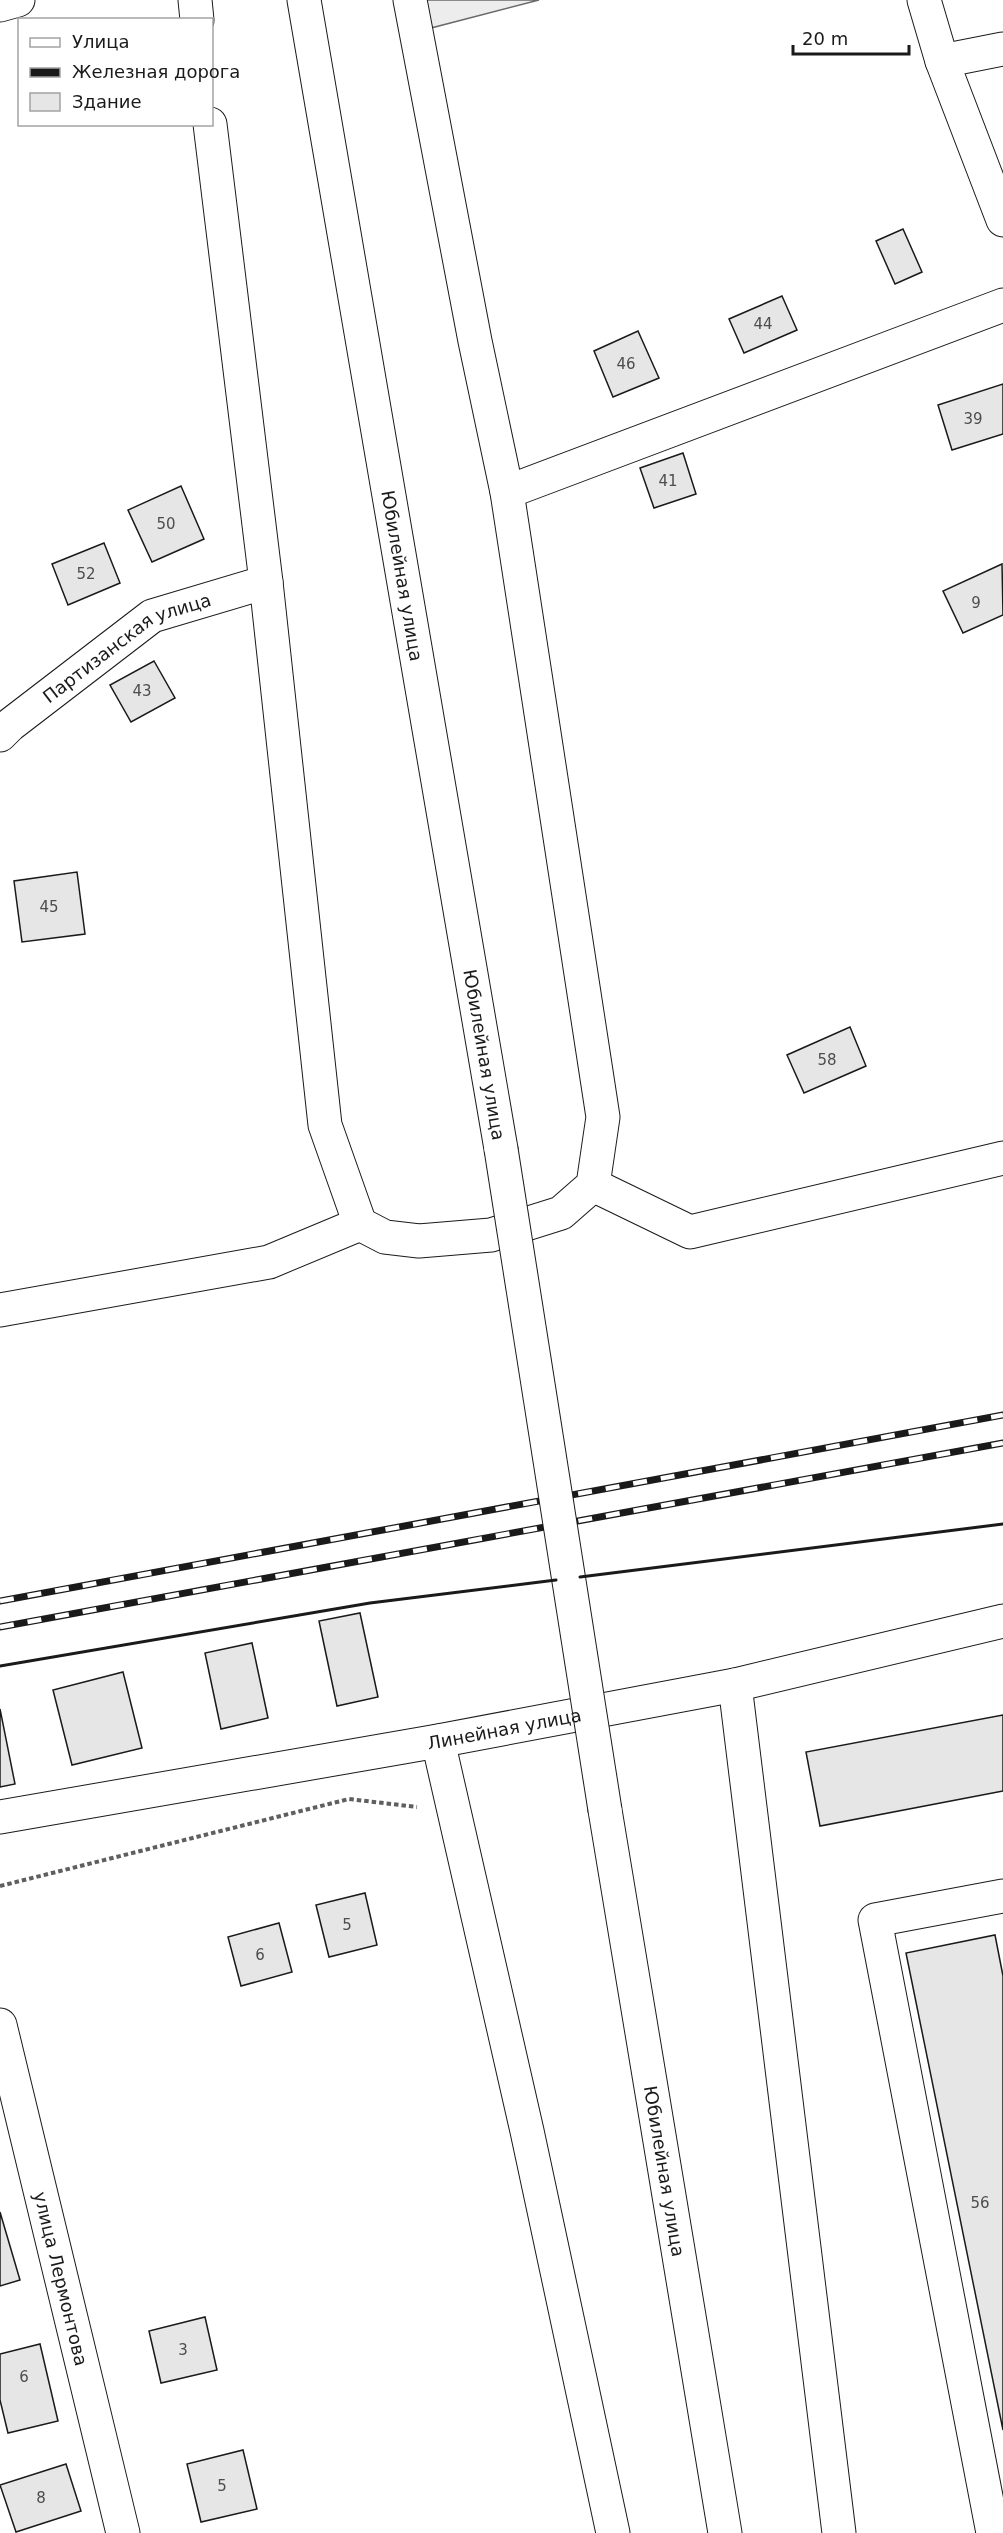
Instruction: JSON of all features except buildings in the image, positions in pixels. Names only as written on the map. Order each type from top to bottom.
[{"type":"main road","points":[[0,5],[18,0]]},
{"type":"main road","points":[[195,0],[197,18]]},
{"type":"main road","name":"Юбилейная улица","points":[[304,0],[501,1149],[605,1810],[725,2533]]},
{"type":"main road","points":[[210,126],[266,582],[325,1125],[360,1224],[385,1237],[419,1241],[491,1235],[561,1213],[593,1185],[603,1117],[507,492],[475,341],[410,0]]},
{"type":"main road","points":[[924,0],[942,61],[1003,220]]},
{"type":"main road","points":[[942,61],[1003,49]]},
{"type":"main road","points":[[507,492],[1003,305]]},
{"type":"main road","name":"Партизанская улица","points":[[0,735],[152,616],[266,582]]},
{"type":"main road","points":[[593,1185],[690,1232],[1003,1158]]},
{"type":"main road","points":[[0,1310],[269,1262],[360,1224]]},
{"type":"main road","name":"Линейная улица","points":[[0,1817],[438,1741],[735,1685],[1003,1621]]},
{"type":"main road","points":[[735,1685],[839,2533]]},
{"type":"main road","points":[[438,1741],[527,2131],[613,2533]]},
{"type":"main road","points":[[993,2533],[875,1920],[1003,1896]]},
{"type":"main road","name":"улица Лермонтова","points":[[0,2025],[123,2533]]},
{"type":"path","points":[[0,1886],[349,1799],[453,1811]]},
{"type":"shaded area","points":[[425,0],[539,0],[431,28]]},
{"type":"railway","points":[[0,1601],[1003,1415]]},
{"type":"railway","points":[[0,1627],[1003,1443]]},
{"type":"wall","points":[[580,1577],[1003,1524]]},
{"type":"wall","points":[[0,1666],[370,1603],[556,1580]]}]
